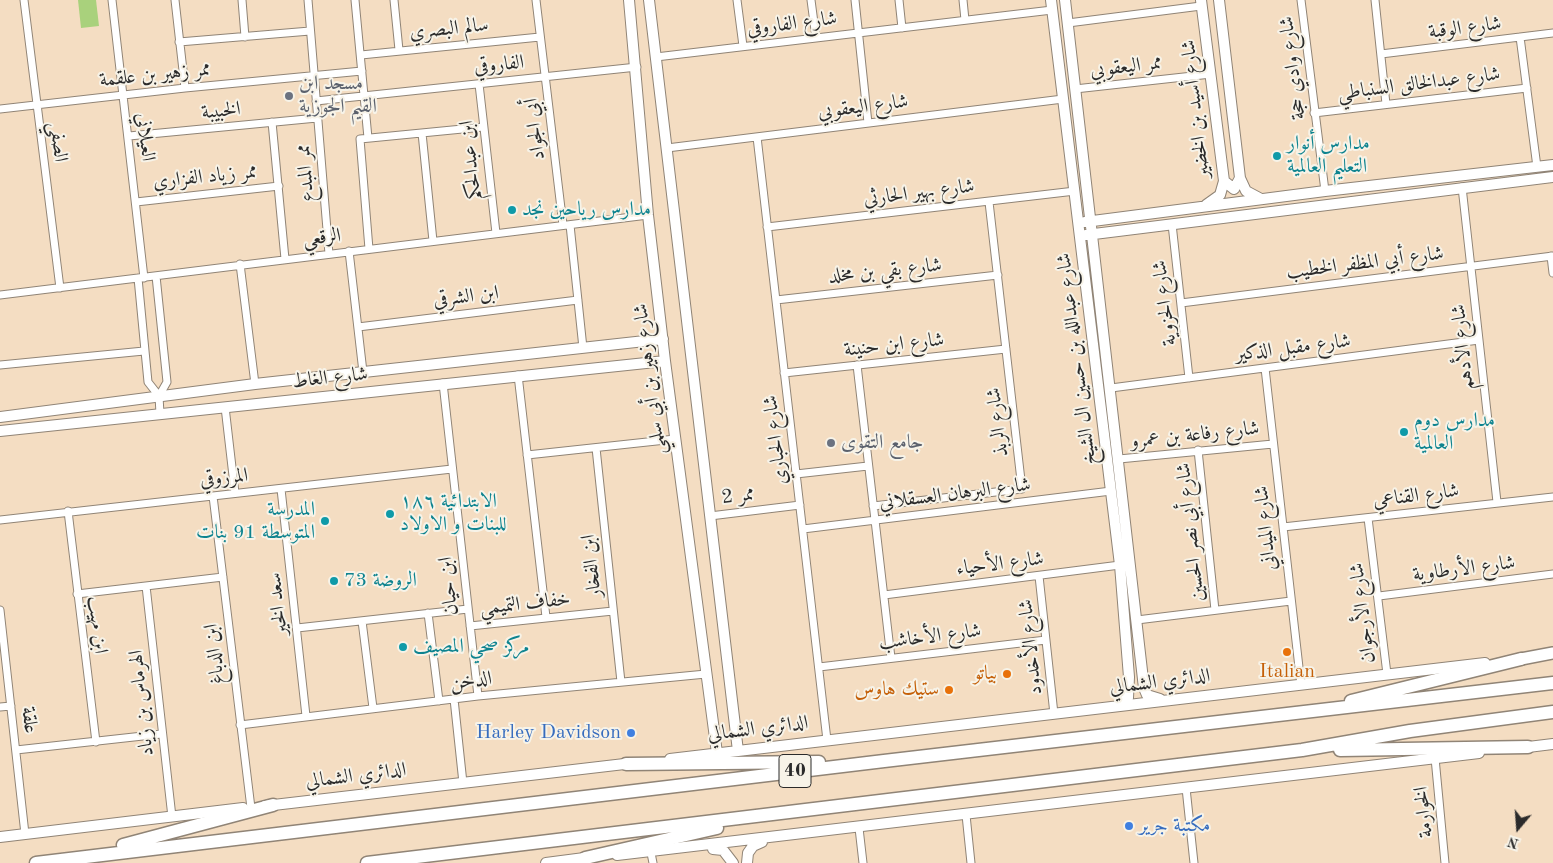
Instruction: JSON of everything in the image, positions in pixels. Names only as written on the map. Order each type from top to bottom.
[{"type":"highway","points":[[1297,714],[1521,659]]},
{"type":"highway","name":"40","points":[[36,863],[1553,683]]},
{"type":"highway","name":"40","points":[[367,863],[1302,750],[1410,731],[1553,712]]},
{"type":"highway","points":[[1302,750],[1528,746]]},
{"type":"highway","points":[[626,764],[884,761]]},
{"type":"highway","points":[[77,857],[273,805]]},
{"type":"highway","points":[[585,858],[787,813]]},
{"type":"main road","points":[[1521,659],[1553,653]]},
{"type":"street","name":"الصفي","points":[[24,0],[60,288]]},
{"type":"street","name":"العيلاني","points":[[112,0],[136,202],[144,351],[148,382],[159,396]]},
{"type":"street","points":[[175,0],[185,88]]},
{"type":"street","points":[[242,0],[245,37]]},
{"type":"street","name":"ممر المبدع","points":[[308,0],[329,254]]},
{"type":"street","points":[[355,0],[364,97],[369,249]]},
{"type":"street","points":[[394,0],[399,50]]},
{"type":"street","name":"أبي الجواد","points":[[536,0],[583,348]]},
{"type":"street","name":"شارع زهير بن أبي سلمي","points":[[629,0],[637,67],[648,215],[665,361],[717,753]]},
{"type":"street","points":[[649,0],[738,750]]},
{"type":"street","points":[[737,0],[743,46]]},
{"type":"street","points":[[811,0],[816,38]]},
{"type":"street","points":[[855,0],[868,123]]},
{"type":"street","points":[[899,0],[902,28]]},
{"type":"street","points":[[963,0],[965,20]]},
{"type":"street","name":"شارع عبدالله بن حسين ال الشيخ","points":[[1065,0],[1143,677],[1147,695],[1164,700]]},
{"type":"street","name":"شارع أسيد بن الخضير","points":[[1219,0],[1240,178],[1246,191],[1262,199]]},
{"type":"street","name":"شارع وادي حجة","points":[[1301,0],[1325,191]]},
{"type":"street","points":[[1375,0],[1386,104]]},
{"type":"street","points":[[1068,23],[1201,3]]},
{"type":"street","name":"شارع أسيد بن الخضير","points":[[1201,3],[1224,181],[1220,195],[1204,206]]},
{"type":"street","name":"شارع الفاروقي","points":[[656,57],[965,20],[1052,5]]},
{"type":"street","name":"شارع عبدالله بن حسين ال الشيخ","points":[[1052,5],[1120,565],[1129,677],[1128,698],[1114,706]]},
{"type":"street","points":[[179,42],[310,31]]},
{"type":"street","name":"شارع الوقبة","points":[[1381,54],[1553,33]]},
{"type":"street","name":"سالم البصري","points":[[361,55],[540,37]]},
{"type":"street","points":[[1520,37],[1537,167]]},
{"type":"street","name":"الفاروقي","points":[[316,101],[637,67]]},
{"type":"street","name":"ممر زهير بن علقمة","points":[[0,109],[123,94],[362,71]]},
{"type":"street","name":"ممر اليعقوبي","points":[[1076,89],[1211,74]]},
{"type":"street","name":"ابن عبدالحكم","points":[[479,84],[496,233]]},
{"type":"street","name":"شارع عبدالخالق السنباطي","points":[[1314,113],[1527,88]]},
{"type":"street","name":"شارع اليعقوبي","points":[[666,148],[1063,98]]},
{"type":"street","name":"الخبيبة","points":[[129,136],[317,118]]},
{"type":"street","points":[[272,122],[285,259]]},
{"type":"street","points":[[364,139],[484,127]]},
{"type":"street","points":[[422,133],[433,241]]},
{"type":"street","name":"شارع الحباري","points":[[757,137],[827,740]]},
{"type":"street","points":[[1078,224],[1204,206],[1553,165]]},
{"type":"street","points":[[1080,237],[1553,177]]},
{"type":"street","points":[[1224,181],[1234,189],[1240,178]]},
{"type":"street","name":"ممر زياد الفزاري","points":[[136,202],[278,186]]},
{"type":"street","name":"شارع الأدهم","points":[[1462,188],[1497,502]]},
{"type":"street","name":"شارع بهير الحارثي","points":[[768,227],[1074,191]]},
{"type":"street","name":"شارع الربذ","points":[[873,506],[1022,489],[989,202]]},
{"type":"street","name":"الرقعي","points":[[0,296],[240,264],[648,215]]},
{"type":"street","name":"شارع الحزوية","points":[[1172,224],[1190,378]]},
{"type":"street","points":[[349,251],[363,372]]},
{"type":"street","points":[[1552,256],[1553,273]]},
{"type":"street","name":"شارع أبي المظفر الخطيب","points":[[1181,302],[1552,256]]},
{"type":"street","points":[[240,264],[255,384]]},
{"type":"street","name":"شارع بقي بن مخلد","points":[[776,300],[998,275]]},
{"type":"street","points":[[156,276],[167,382],[159,396],[160,414]]},
{"type":"street","name":"ابن الشرقي","points":[[358,327],[578,300]]},
{"type":"street","name":"شارع الغاط","points":[[0,417],[255,384],[663,339]]},
{"type":"street","name":"شارع مقبل الذكير","points":[[1111,388],[1479,340]]},
{"type":"street","name":"شارع ابن حنينة","points":[[784,373],[1006,349]]},
{"type":"street","points":[[0,365],[144,351]]},
{"type":"street","name":"شارع الغاط","points":[[0,431],[665,361]]},
{"type":"street","points":[[857,365],[891,658]]},
{"type":"street","name":"شارع الميداني","points":[[1265,368],[1301,685]]},
{"type":"street","points":[[518,375],[546,617]]},
{"type":"street","name":"ابن حيان","points":[[443,383],[478,696]]},
{"type":"street","points":[[225,407],[235,493]]},
{"type":"street","points":[[527,455],[675,439]]},
{"type":"street","name":"شارع رفاعة بن عمرو","points":[[1119,459],[1273,444]]},
{"type":"street","name":"ابن الفخار","points":[[596,448],[621,682]]},
{"type":"street","name":"شارع أبي نصر الحسين","points":[[1198,450],[1215,610]]},
{"type":"street","points":[[796,474],[868,466]]},
{"type":"street","name":"المرزوقي","points":[[0,520],[452,468]]},
{"type":"street","name":"سعد الخير","points":[[281,489],[306,716]]},
{"type":"street","name":"شارع البرهان العسقلاني","points":[[803,528],[1111,492]]},
{"type":"street","name":"ابن الدباغ","points":[[213,496],[251,808]]},
{"type":"street","name":"شارع القناعي","points":[[1283,528],[1553,496]]},
{"type":"street","name":"ممر 2","points":[[710,516],[800,505]]},
{"type":"street","name":"ابن مهيب","points":[[68,511],[96,742]]},
{"type":"street","name":"شارع الأرجوان","points":[[1368,518],[1387,674]]},
{"type":"street","name":"شارع الأحياء","points":[[884,595],[1120,565]]},
{"type":"street","name":"شارع الأرطاوية","points":[[1379,596],[1553,574]]},
{"type":"street","name":"شارع الأخدود","points":[[1039,576],[1054,714]]},
{"type":"street","points":[[77,594],[223,577]]},
{"type":"street","name":"الهرماس بن زياد","points":[[146,586],[161,734],[172,817]]},
{"type":"street","points":[[1137,620],[1291,601]]},
{"type":"street","points":[[297,628],[468,609]]},
{"type":"street","name":"علقة","points":[[0,610],[25,834]]},
{"type":"street","name":"خفاف التميمي","points":[[470,626],[613,611]]},
{"type":"street","points":[[428,613],[439,701]]},
{"type":"street","points":[[362,621],[372,708]]},
{"type":"street","name":"شارع الأخاشب","points":[[819,667],[1046,640]]},
{"type":"street","name":"الدائري الشمالي","points":[[0,837],[1521,659]]},
{"type":"street","name":"الدخن","points":[[240,724],[478,696],[706,674]]},
{"type":"street","points":[[1129,677],[1132,684],[1138,686],[1143,677]]},
{"type":"street","points":[[454,699],[463,783]]},
{"type":"street","points":[[0,707],[11,706]]},
{"type":"street","points":[[16,750],[161,734]]},
{"type":"street","points":[[546,863],[585,858],[652,858],[702,847],[769,838],[1553,744]]},
{"type":"street","name":"الخوارمة","points":[[1435,758],[1445,863]]},
{"type":"street","points":[[1186,788],[1194,863]]},
{"type":"street","points":[[966,815],[971,863]]},
{"type":"street","points":[[859,828],[863,863]]},
{"type":"street","points":[[747,863],[748,853],[753,846],[769,838]]},
{"type":"street","points":[[702,847],[723,850],[733,863]]},
{"type":"green space","points":[[78,0],[96,0],[99,26],[81,28]]},
{"type":"place","name":"مسجد ابن القيم الجوزية","points":[[289,96]]},
{"type":"place","name":"مدارس أنوار التعليم العالمية","points":[[1277,156]]},
{"type":"place","name":"مدارس رياحين نجد","points":[[512,210]]},
{"type":"place","name":"مدارس دوم العالمية","points":[[1404,432]]},
{"type":"place","name":"جامع التقوى","points":[[831,443]]},
{"type":"place","name":"الابتدائية ١٨٦ للبنات و الاولاد","points":[[390,514]]},
{"type":"place","name":"المدرسة المتوسطة 91 بنات","points":[[325,521]]},
{"type":"place","name":"الروضة 73","points":[[334,581]]},
{"type":"place","name":"مركز صحي المصيف","points":[[403,647]]},
{"type":"place","name":"Italian","points":[[1287,652]]},
{"type":"place","name":"بياتو","points":[[1007,674]]},
{"type":"place","name":"ستيك هاوس","points":[[949,690]]},
{"type":"place","name":"Harley Davidson","points":[[631,733]]},
{"type":"place","name":"مكتبة جرير","points":[[1129,826]]}]
